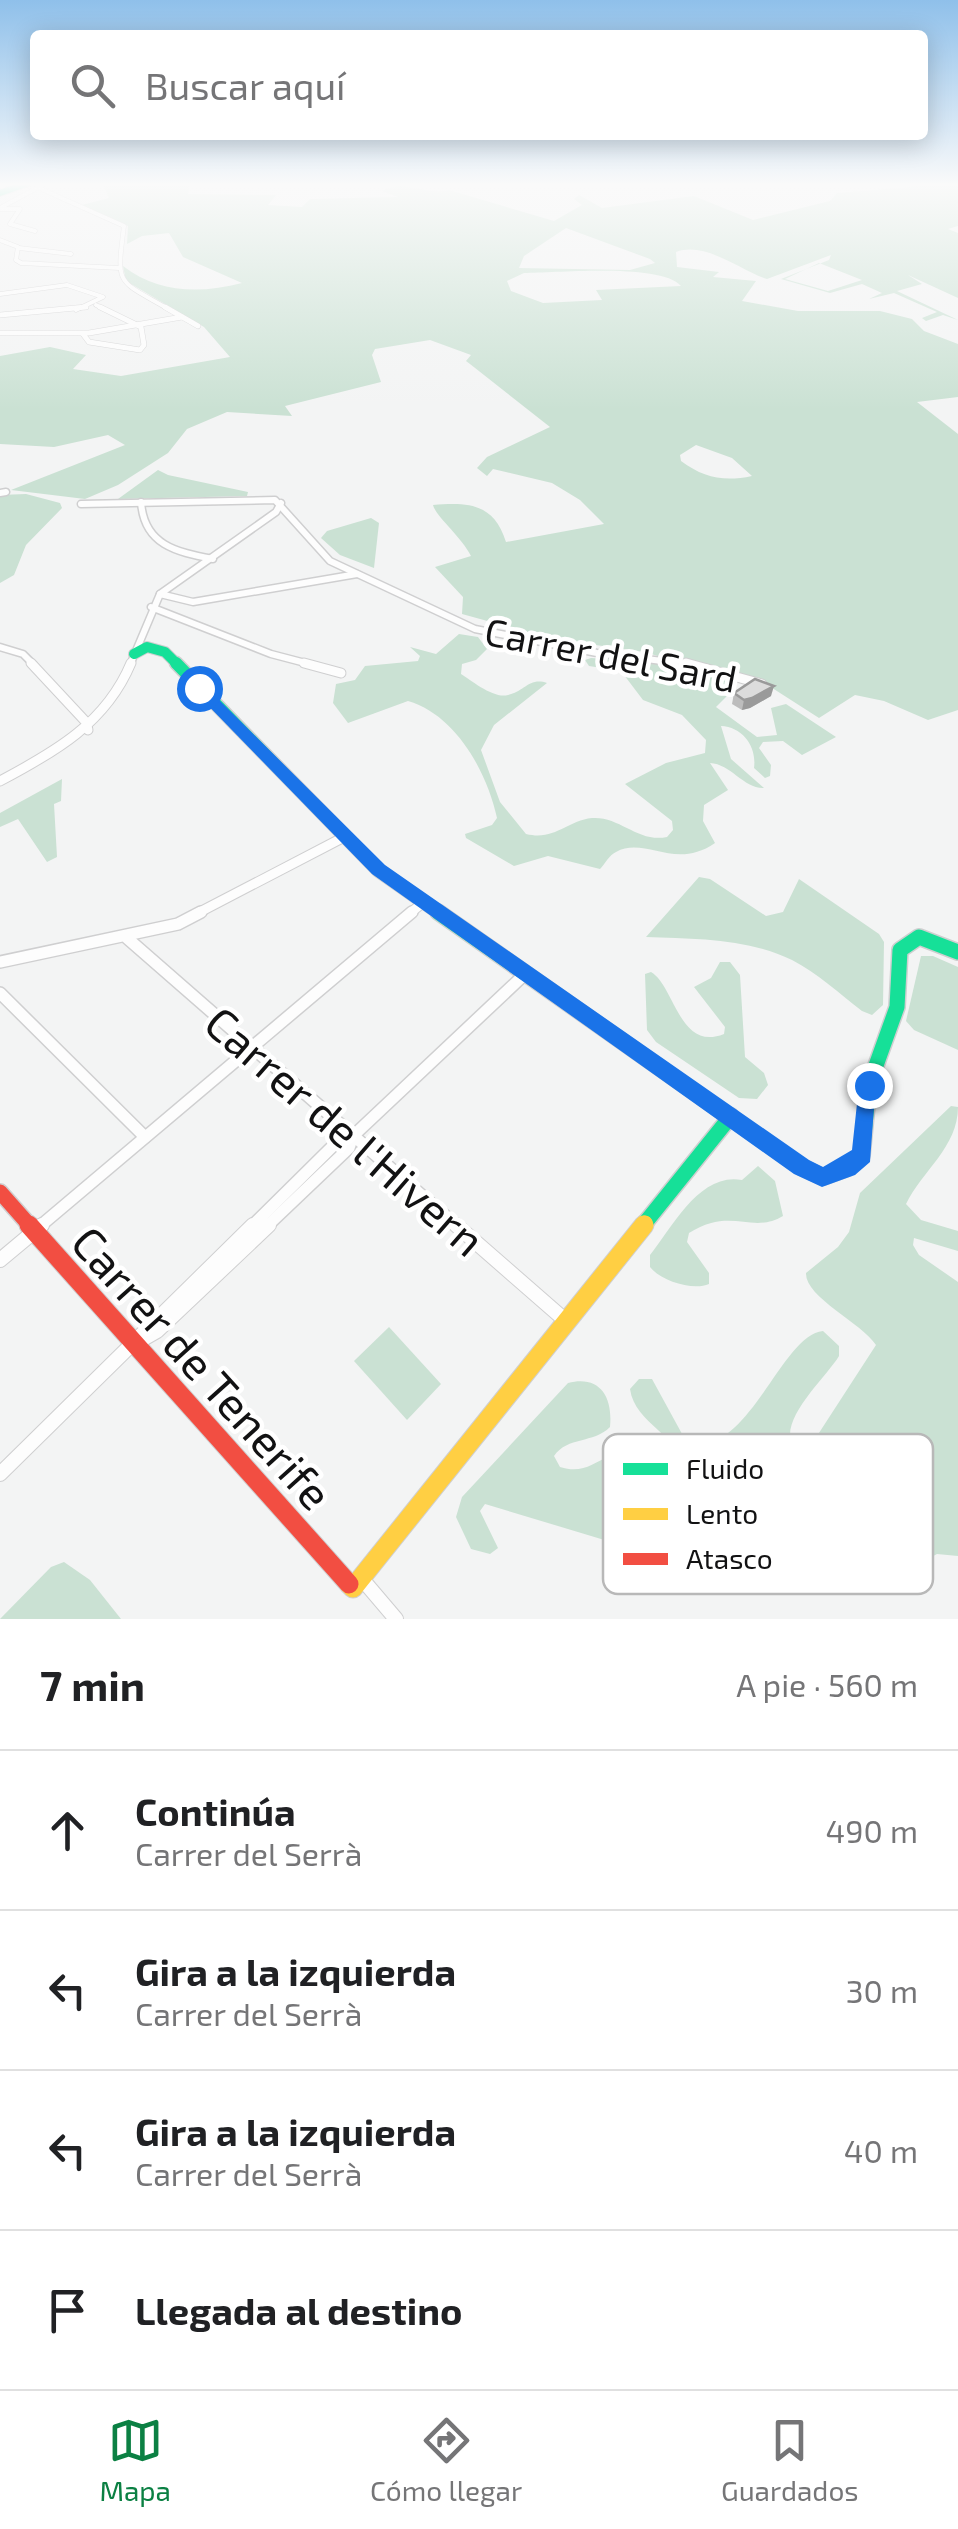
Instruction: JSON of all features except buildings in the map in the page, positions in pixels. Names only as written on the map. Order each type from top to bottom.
[{"type":"street","points":[[16,259],[21,264],[120,268]]},
{"type":"street","points":[[121,259],[126,287],[198,326]]},
{"type":"street","points":[[0,294],[48,286],[91,287],[103,296],[96,305]]},
{"type":"street","points":[[0,315],[96,305],[141,326]]},
{"type":"street","points":[[1,332],[83,334],[182,317]]},
{"type":"street","points":[[83,334],[89,342],[130,351],[144,345],[141,326]]},
{"type":"street","points":[[0,781],[88,730],[103,712],[134,654],[142,627],[160,594],[276,512],[281,503],[268,498],[81,504]]},
{"type":"street","points":[[141,502],[141,516],[151,538],[182,554],[213,559]]},
{"type":"street","name":"Carrer del Sard","points":[[281,503],[330,560],[445,617],[504,638],[672,659],[764,685]]},
{"type":"street","points":[[160,594],[193,602],[360,574]]},
{"type":"street","points":[[151,607],[271,654],[342,673]]},
{"type":"street","points":[[142,627],[158,648],[378,870],[801,1167],[822,1177],[848,1168],[862,1155],[869,1085],[898,1006],[900,950],[920,938],[958,952]]},
{"type":"street","points":[[0,646],[23,654],[81,716],[88,730]]},
{"type":"street","points":[[134,654],[158,648]]},
{"type":"street","points":[[81,716],[103,712]]},
{"type":"street","points":[[0,962],[178,924],[346,836]]},
{"type":"street","points":[[0,1260],[424,901]]},
{"type":"street","name":"Carrer de l'Hivern","points":[[126,938],[566,1321]]},
{"type":"street","points":[[0,1474],[134,1344],[157,1331],[350,1148],[353,1136],[526,973]]},
{"type":"street","points":[[0,993],[144,1137]]},
{"type":"street","points":[[396,1619],[357,1583],[730,1116]]},
{"type":"street","name":"Carrer de Tenerife","points":[[0,1192],[134,1344],[357,1583]]},
{"type":"green space","points":[[187,259],[523,259],[519,268],[630,270],[655,263],[649,259],[676,259],[677,267],[719,272],[713,277],[756,281],[742,301],[798,311],[880,311],[912,319],[924,331],[958,344],[958,397],[917,402],[958,434],[958,710],[928,720],[884,701],[855,695],[819,718],[766,684],[724,677],[645,652],[553,639],[462,614],[463,597],[435,567],[471,556],[433,505],[479,508],[495,520],[506,542],[604,524],[580,500],[552,483],[493,469],[487,476],[477,468],[487,457],[550,427],[466,361],[471,355],[430,340],[375,349],[372,355],[381,382],[285,406],[292,416],[227,412],[187,429],[168,453],[118,485],[85,499],[11,490],[125,445],[108,435],[54,447],[0,444],[0,356],[50,347],[86,355],[73,369],[121,376],[230,357],[204,327],[126,281],[123,266],[150,282],[180,289],[242,283]],"holes":[[[631,272],[653,274],[681,286],[596,290],[602,300],[543,303],[511,291],[507,281],[524,273]],[[696,445],[732,458],[752,476],[732,479],[706,475],[681,461],[680,455]]]},
{"type":"green space","points":[[721,259],[822,259],[767,279]]},
{"type":"green space","points":[[958,259],[958,298],[908,275],[922,284],[897,291],[958,320],[943,315],[926,321],[922,318],[937,312],[894,293],[869,299],[882,293],[862,284],[830,293],[781,279],[806,269],[785,279],[828,291],[862,280],[820,263]]},
{"type":"green space","points":[[158,470],[248,492],[247,496],[118,499]]},
{"type":"green space","points":[[26,494],[60,503],[62,508],[26,545],[14,575],[0,583],[0,495]]},
{"type":"green space","points":[[371,518],[379,523],[374,568],[340,555],[321,538],[327,531]]},
{"type":"green space","points":[[459,634],[478,637],[487,649],[476,660],[462,664],[461,674],[483,689],[502,696],[531,683],[547,683],[494,725],[481,750],[500,802],[526,834],[545,835],[583,820],[602,818],[647,836],[667,837],[673,830],[672,821],[625,784],[666,763],[705,753],[706,740],[682,715],[643,700],[621,671],[589,666],[585,660],[591,658],[657,662],[733,683],[734,689],[716,707],[757,737],[777,735],[771,708],[786,704],[836,737],[802,755],[783,741],[763,742],[759,748],[771,765],[770,776],[765,778],[754,768],[753,753],[742,734],[721,726],[731,759],[764,788],[750,785],[724,767],[710,763],[728,790],[704,805],[703,821],[715,843],[700,851],[674,854],[627,848],[614,853],[600,869],[548,856],[514,866],[466,838],[465,834],[492,825],[497,818],[477,764],[441,719],[408,701],[348,723],[333,703],[336,684],[355,680],[365,666],[418,661],[420,656],[410,647],[436,654]]},
{"type":"green space","points":[[62,779],[61,801],[54,804],[57,857],[47,862],[18,819],[0,827],[0,813]]},
{"type":"green space","points":[[699,877],[710,879],[766,916],[783,912],[799,879],[879,934],[884,942],[883,1005],[872,1015],[862,1011],[801,965],[757,947],[646,937]]},
{"type":"green space","points":[[921,956],[933,956],[958,967],[958,1050],[914,1030],[906,1021]]},
{"type":"green space","points":[[720,962],[730,962],[740,975],[745,1057],[764,1073],[768,1085],[757,1099],[739,1098],[656,1042],[647,1030],[645,974],[651,972],[687,1026],[709,1037],[724,1034],[725,1027],[694,987],[711,978]]},
{"type":"green space","points":[[951,1106],[958,1107],[946,1147],[906,1204],[921,1220],[958,1231],[958,1251],[914,1238],[913,1245],[919,1255],[958,1282],[958,1556],[933,1556],[933,1434],[818,1434],[876,1345],[824,1301],[808,1282],[806,1273],[838,1247],[849,1232],[860,1193]]},
{"type":"green space","points":[[758,1166],[775,1181],[783,1216],[761,1223],[717,1222],[689,1233],[687,1242],[709,1273],[709,1284],[678,1283],[650,1267],[650,1255],[700,1193],[713,1184],[742,1180]]},
{"type":"green space","points":[[389,1327],[441,1384],[407,1420],[354,1361]]},
{"type":"green space","points":[[823,1331],[839,1346],[839,1356],[804,1401],[790,1434],[726,1434],[746,1416],[793,1352],[808,1337]]},
{"type":"green space","points":[[639,1379],[652,1379],[682,1434],[662,1434],[640,1412],[630,1389]]},
{"type":"green space","points":[[579,1381],[596,1385],[602,1391],[609,1406],[610,1427],[596,1436],[566,1445],[554,1456],[560,1467],[587,1467],[603,1459],[603,1540],[485,1504],[480,1511],[498,1548],[490,1554],[471,1549],[456,1517],[462,1497],[568,1383]]},
{"type":"green space","points":[[64,1562],[90,1580],[121,1619],[0,1619],[51,1567]]},
{"type":"traffic: fast","points":[[134,654],[147,647],[165,652],[378,870],[801,1167],[823,1177],[848,1168],[862,1155],[869,1085],[897,1007],[900,950],[919,937],[958,952]]},
{"type":"traffic: fast","points":[[645,1223],[731,1116]]},
{"type":"traffic: slow","points":[[349,1584],[353,1588],[645,1223]]},
{"type":"traffic: jam","points":[[0,1192],[349,1584]]},
{"type":"route","points":[[199,688],[378,870],[801,1167],[822,1177],[848,1168],[862,1155],[869,1085]]}]
